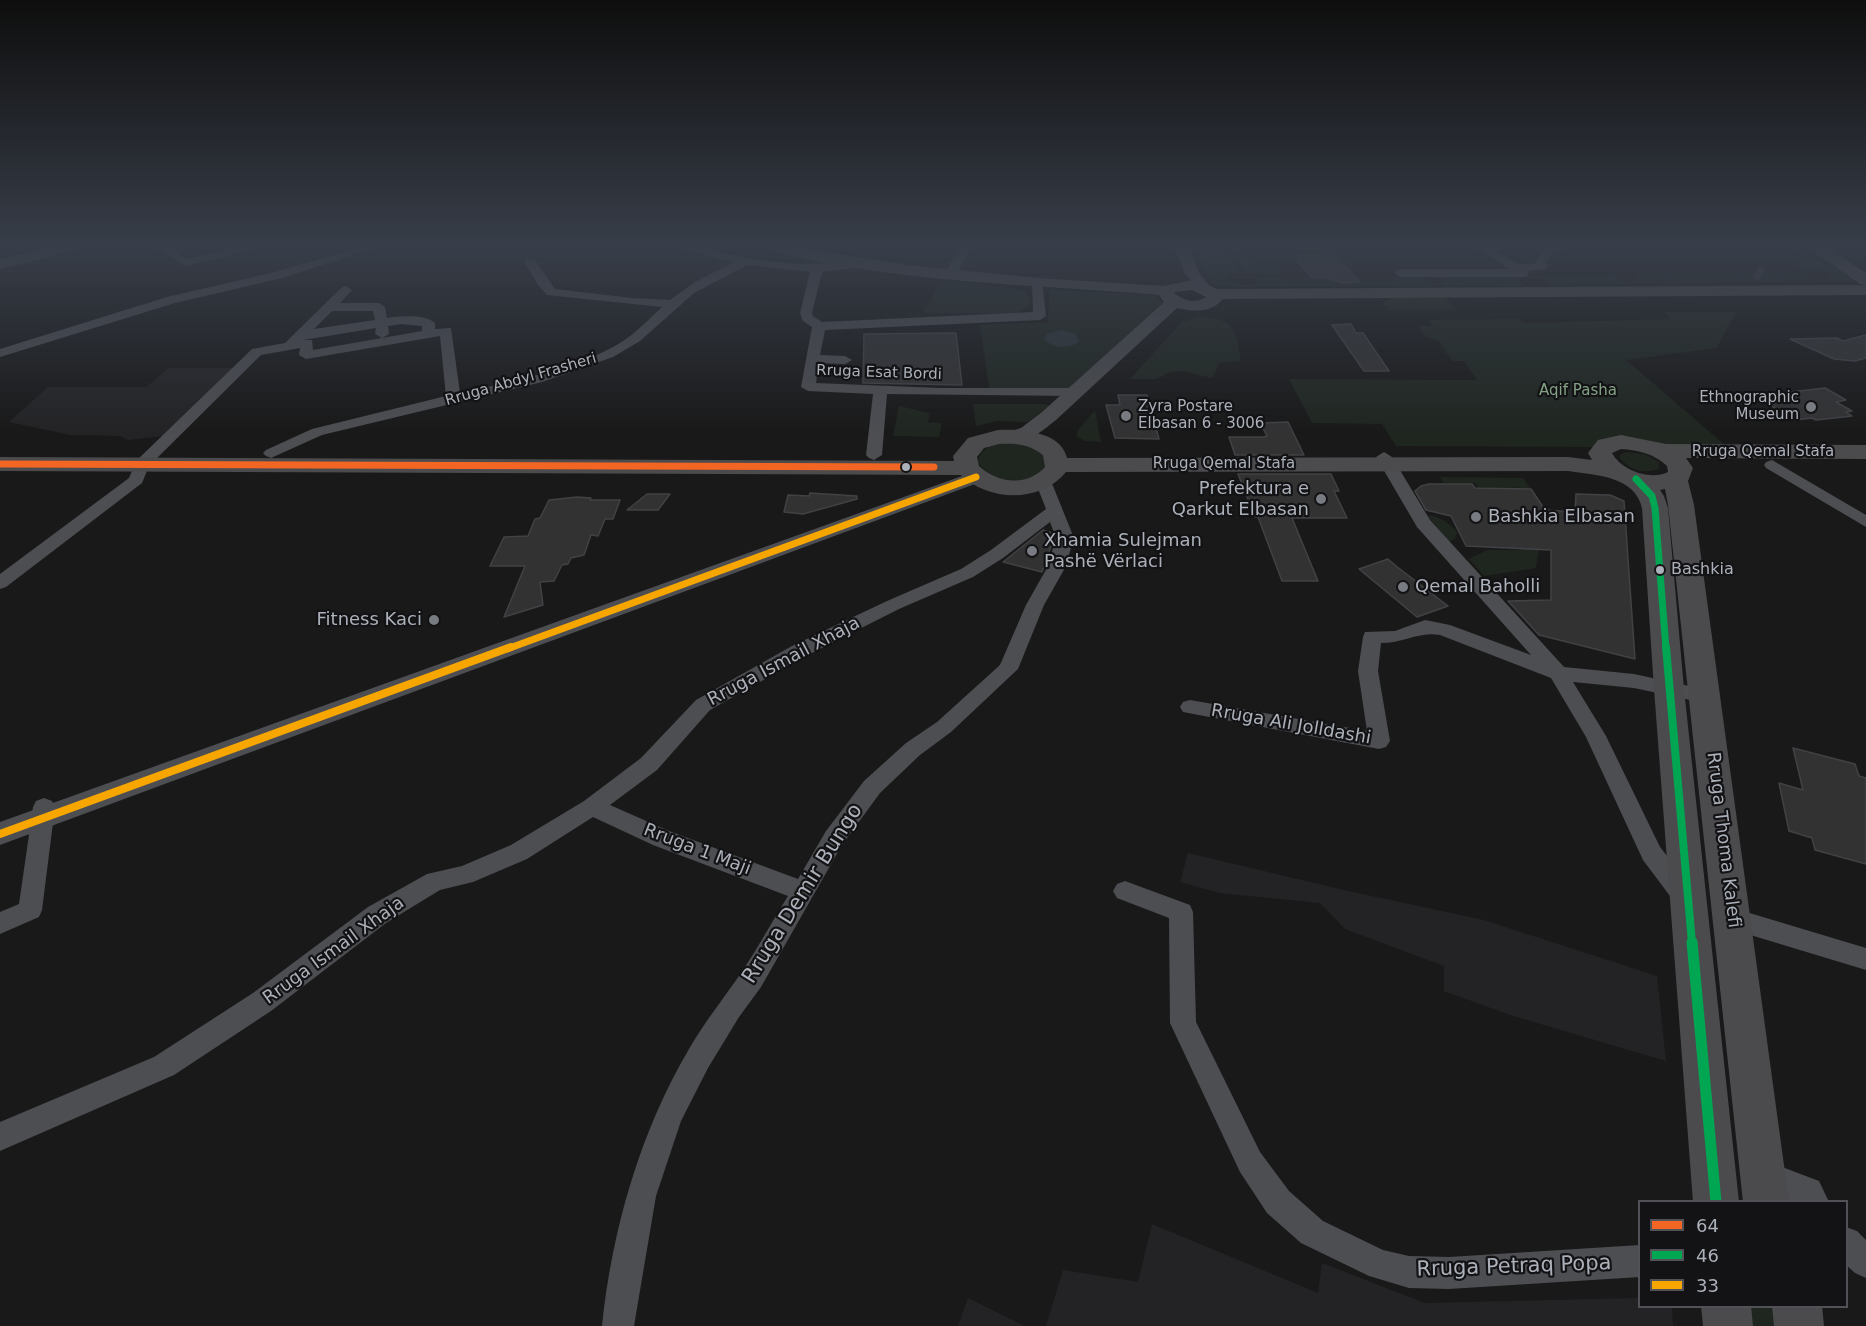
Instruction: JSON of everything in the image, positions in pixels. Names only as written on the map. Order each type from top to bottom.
[{"type":"main road","points":[[970,468],[971,447],[982,440],[1028,432],[1076,392],[1161,310]]},
{"type":"main road","points":[[0,464],[147,459],[284,450],[874,455],[970,468],[990,484],[1008,487],[1027,486],[1051,462],[1073,416],[1173,323],[1176,310]]},
{"type":"main road","points":[[1015,436],[1035,440],[1051,462]]},
{"type":"main road","points":[[1616,467],[1606,445],[1621,442],[1646,446],[1672,466]]},
{"type":"main road","name":"Rruga Qemal Stafa","points":[[1051,462],[1387,461],[1568,464],[1616,467],[1658,482],[1672,466],[1866,452]]},
{"type":"main road","points":[[0,453],[147,459],[970,468]]},
{"type":"main road","name":"Rruga Qemal Stafa","points":[[1672,466],[1866,465]]},
{"type":"main road","name":"Rruga Thoma Kalefi","points":[[1672,466],[1681,505],[1764,1188]]},
{"type":"main road","name":"Rruga Thoma Kalefi","points":[[1616,467],[1652,496],[1655,508],[1669,689],[1716,1200]]},
{"type":"main road","points":[[1726,1308],[1728,1326]]},
{"type":"main road","points":[[1797,1308],[1799,1326]]},
{"type":"street","points":[[0,353],[139,310]]},
{"type":"street","points":[[296,340],[326,310]]},
{"type":"street","points":[[380,310],[382,342]]},
{"type":"street","name":"Rruga Abdyl Frasheri","points":[[284,450],[316,433],[515,385],[607,355],[637,339],[666,310]]},
{"type":"street","points":[[807,310],[807,318],[819,326],[1033,317],[1040,316],[1041,310]]},
{"type":"street","points":[[0,584],[136,480],[147,459],[257,352],[296,340],[401,320],[429,323],[428,333]]},
{"type":"street","name":"Rruga Esat Bordi","points":[[819,326],[808,387],[880,391],[1076,392]]},
{"type":"street","points":[[296,340],[307,342],[306,355],[446,331],[454,400]]},
{"type":"street","points":[[813,359],[844,360]]},
{"type":"street","points":[[874,455],[880,391]]},
{"type":"street","points":[[1387,461],[1423,523],[1558,673],[1596,736],[1652,853],[1688,901]]},
{"type":"street","name":"Rruga Demir Bungo","points":[[618,1326],[641,1196],[669,1116],[698,1059],[730,1008],[752,979],[834,838],[872,787],[913,749],[944,727],[1008,669],[1035,605],[1056,568],[1065,538],[1055,510],[1051,462]]},
{"type":"street","points":[[1772,465],[1866,522]]},
{"type":"street","points":[[0,834],[43,813],[551,630],[970,468]]},
{"type":"street","name":"Rruga Ismail Xhaja","points":[[0,1137],[164,1066],[262,1002],[377,915],[435,881],[465,875],[519,852],[592,807],[650,764],[704,705],[809,645],[967,573],[997,554],[1055,510]]},
{"type":"street","name":"Rruga Ali Jolldashi","points":[[1190,707],[1379,741],[1368,671],[1372,637],[1397,637],[1425,626],[1443,629],[1558,673]]},
{"type":"street","points":[[1558,673],[1616,679],[1705,696]]},
{"type":"street","name":"Rruga 1 Maji","points":[[592,807],[679,845],[803,891]]},
{"type":"street","points":[[0,823],[43,813]]},
{"type":"street","points":[[0,923],[30,910],[43,813]]},
{"type":"street","name":"Rruga Petraq Popa","points":[[1125,891],[1181,912],[1183,1023],[1250,1162],[1278,1202],[1312,1232],[1380,1265],[1409,1272],[1449,1273],[1638,1261]]},
{"type":"street","points":[[1733,919],[1866,959]]},
{"type":"street","points":[[1764,1188],[1808,1192],[1813,1200]]},
{"type":"street","points":[[1848,1244],[1866,1262]]},
{"type":"shaded area","points":[[1062,330],[1076,334],[1079,342],[1061,347],[1052,345],[1044,339],[1047,334]]},
{"type":"shaded area","points":[[168,368],[237,368],[163,436],[128,440],[120,436],[70,435],[9,422],[48,387],[147,387]]},
{"type":"shaded area","points":[[1188,853],[1484,920],[1657,976],[1666,1061],[1510,1015],[1444,991],[1444,966],[1345,929],[1320,903],[1219,893],[1180,882]]},
{"type":"shaded area","points":[[1152,1224],[1318,1293],[1322,1263],[1425,1303],[1638,1298],[1638,1308],[1672,1308],[1673,1326],[1046,1326],[1063,1270],[1138,1282]]},
{"type":"shaded area","points":[[968,1298],[1025,1326],[958,1326]]},
{"type":"green space","points":[[924,310],[1022,310],[1015,314],[922,313]]},
{"type":"green space","points":[[1048,310],[1154,310],[1068,389],[989,388],[980,325],[1048,322]]},
{"type":"green space","name":"Aqif Pasha","points":[[1664,312],[1736,312],[1717,348],[1626,360],[1725,445],[1396,446],[1382,424],[1312,423],[1289,379],[1477,380],[1464,361],[1452,361],[1438,340],[1426,337],[1418,326],[1433,326],[1428,320],[1519,319],[1523,323],[1672,319]]},
{"type":"green space","points":[[1199,317],[1220,320],[1232,328],[1241,361],[1219,363],[1212,378],[1183,371],[1167,373],[1157,379],[1130,379],[1182,322]]},
{"type":"green space","points":[[973,404],[1045,404],[1049,406],[1028,422],[997,421],[976,426]]},
{"type":"green space","points":[[899,406],[930,413],[928,422],[942,423],[939,437],[893,436]]},
{"type":"green space","points":[[1095,410],[1101,442],[1085,441],[1076,436],[1078,430]]},
{"type":"green space","points":[[1001,442],[1022,442],[1045,454],[1047,466],[1035,476],[1020,480],[1004,479],[989,473],[978,462],[979,458],[986,448]]},
{"type":"green space","points":[[1626,452],[1644,454],[1659,462],[1659,468],[1643,471],[1628,466],[1620,458],[1620,455]]},
{"type":"green space","points":[[1440,477],[1523,478],[1530,488],[1478,487],[1475,483],[1444,483]]},
{"type":"green space","points":[[1544,512],[1536,568],[1484,576],[1469,559],[1487,550],[1521,550],[1517,540]]},
{"type":"green space","points":[[1427,515],[1440,518],[1451,526],[1457,532],[1455,539],[1448,542]]},
{"type":"green space","points":[[1743,1308],[1777,1308],[1779,1326],[1745,1326]]},
{"type":"building","points":[[1351,324],[1356,333],[1363,333],[1389,371],[1364,371],[1332,325]]},
{"type":"building","points":[[956,333],[962,385],[863,383],[864,334]]},
{"type":"building","points":[[1866,335],[1866,358],[1855,361],[1834,359],[1790,339],[1837,338],[1843,341]]},
{"type":"building","name":"Ethnographic Museum","points":[[1825,388],[1846,400],[1836,402],[1852,411],[1846,412],[1852,416],[1794,420],[1756,396]]},
{"type":"building","name":"Zyra Postare Elbasan 6 - 3006","points":[[1118,395],[1147,395],[1159,439],[1115,438],[1106,405],[1120,405]]},
{"type":"building","points":[[1288,422],[1304,455],[1235,455],[1229,437],[1264,437],[1267,436],[1260,423]]},
{"type":"building","points":[[1238,474],[1331,474],[1339,491],[1334,491],[1347,518],[1292,518],[1318,581],[1282,581],[1258,517],[1255,517]]},
{"type":"building","points":[[1429,484],[1472,484],[1475,488],[1531,489],[1545,510],[1575,512],[1576,494],[1610,495],[1624,501],[1635,659],[1539,635],[1508,601],[1551,600],[1551,550],[1466,546],[1451,516],[1426,510],[1415,491]]},
{"type":"building","points":[[810,493],[857,496],[857,499],[803,514],[784,512],[788,495],[809,496]]},
{"type":"building","points":[[647,494],[670,494],[658,510],[627,510]]},
{"type":"building","points":[[591,498],[590,500],[620,500],[613,519],[605,519],[598,536],[591,535],[584,555],[571,558],[568,564],[562,565],[554,581],[540,582],[543,605],[504,617],[525,566],[490,566],[504,537],[528,536],[535,519],[540,518],[549,500]]},
{"type":"building","name":"Xhamia Sulejman Pashë Vërlaci","points":[[1043,530],[1052,533],[1054,538],[1042,572],[1003,562]]},
{"type":"building","name":"Qemal Baholli","points":[[1388,559],[1448,606],[1417,617],[1359,569]]},
{"type":"building","points":[[1793,748],[1855,764],[1859,776],[1866,778],[1866,864],[1815,850],[1812,838],[1789,831],[1779,783],[1803,790]]},
{"type":"transit line","name":"64","points":[[0,464],[934,467]]},
{"type":"transit line","name":"33","points":[[0,834],[976,477]]},
{"type":"transit line","name":"46","points":[[1636,479],[1652,496],[1655,508],[1669,689],[1716,1200]]},
{"type":"place","name":"Ethnographic Museum","points":[[1811,407]]},
{"type":"place","name":"Zyra Postare Elbasan 6 - 3006","points":[[1126,416]]},
{"type":"place","name":"Prefektura e Qarkut Elbasan","points":[[1321,499]]},
{"type":"place","name":"Bashkia Elbasan","points":[[1476,517]]},
{"type":"place","name":"Xhamia Sulejman Pashë Vërlaci","points":[[1032,551]]},
{"type":"place","name":"Bashkia","points":[[1660,570]]},
{"type":"place","name":"Qemal Baholli","points":[[1403,587]]},
{"type":"place","name":"Fitness Kaci","points":[[434,620]]}]
